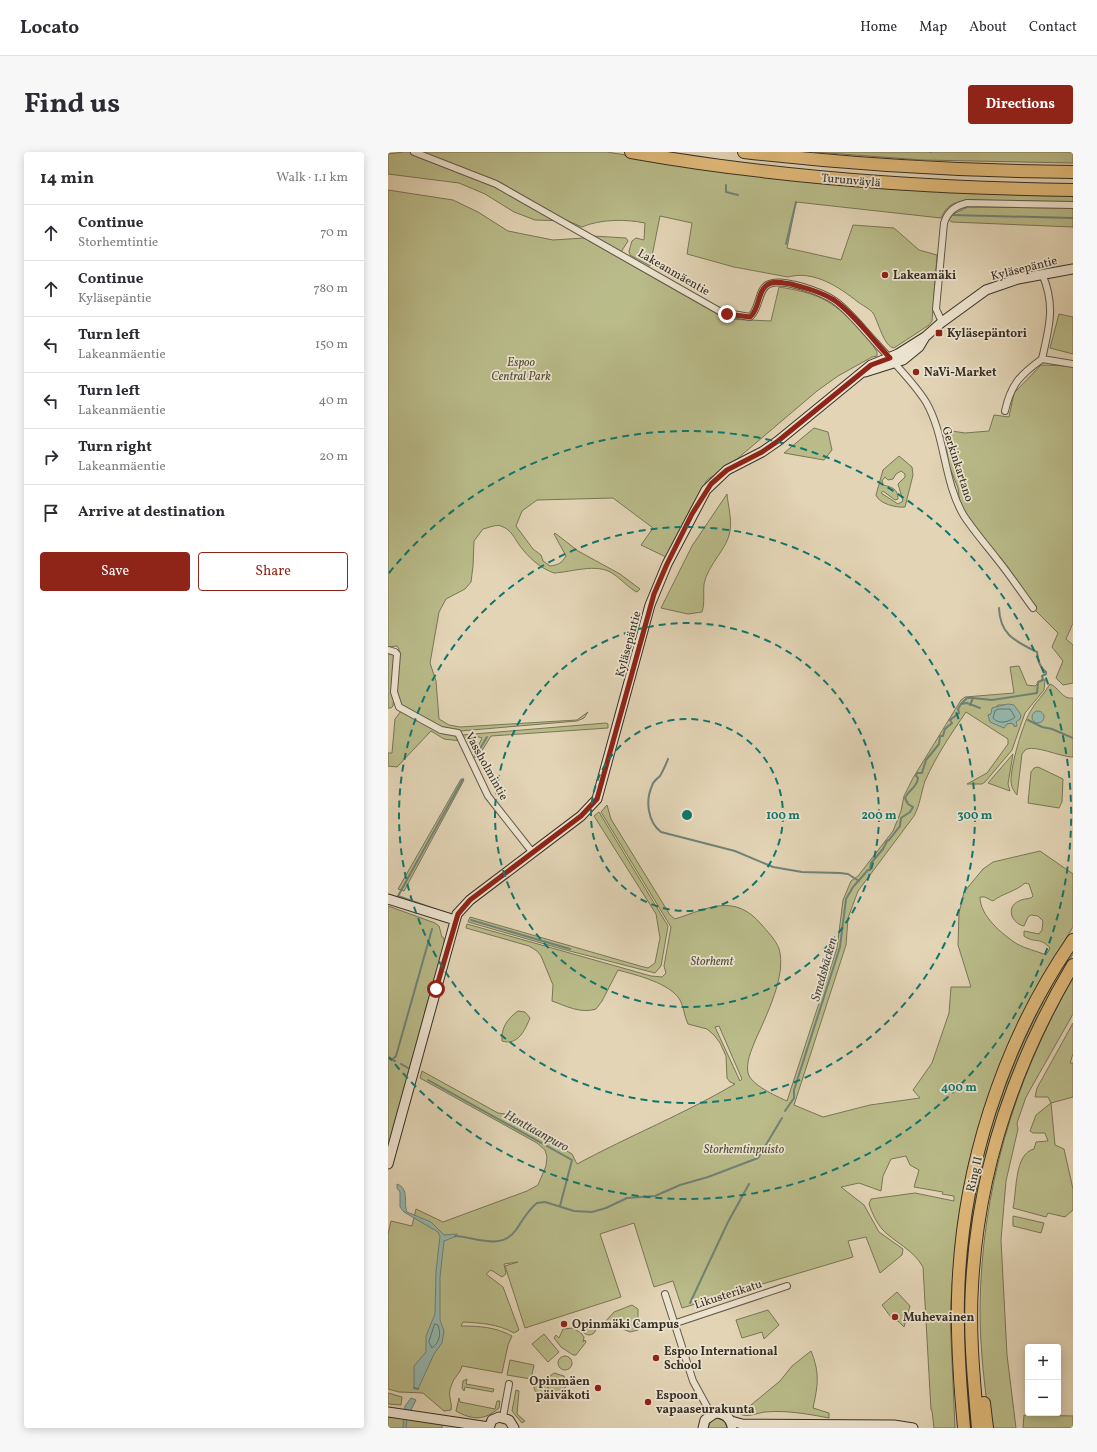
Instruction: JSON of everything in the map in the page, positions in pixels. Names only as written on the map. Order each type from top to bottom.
[{"type":"highway","name":"Turunväylä","points":[[631,152],[738,168],[838,180],[962,188],[1073,190]]},
{"type":"highway","name":"Turunväylä","points":[[744,152],[840,163],[911,168],[1073,172]]},
{"type":"highway","name":"Ring II","points":[[964,1428],[959,1362],[958,1297],[964,1230],[970,1190],[982,1137],[1012,1052],[1046,982],[1073,940]]},
{"type":"highway","name":"Ring II","points":[[978,1428],[972,1352],[972,1287],[976,1235],[987,1175],[997,1134],[1014,1085],[1033,1038],[1073,965]]},
{"type":"highway","points":[[972,1352],[979,1373],[987,1428]]},
{"type":"main road","name":"Kyläsepäntie","points":[[388,1164],[428,1026],[431,1004],[455,920],[459,911],[470,900],[589,809],[597,799],[654,594],[667,564],[706,490],[727,470],[762,452],[778,441],[865,372],[892,360],[902,360],[919,347],[925,337],[942,322],[970,300],[994,286],[1042,274],[1073,269]]},
{"type":"main road","points":[[388,899],[455,920]]},
{"type":"main road","points":[[388,1412],[425,1416],[489,1428],[496,1418],[503,1417],[512,1422],[514,1428]]},
{"type":"main road","points":[[703,1428],[705,1420],[711,1414],[722,1414],[731,1424],[903,1425],[913,1428]]},
{"type":"street","name":"Lakeanmäentie","points":[[414,152],[496,184],[721,312],[730,315],[750,317],[754,313],[766,285],[771,283],[783,283],[817,292],[833,300],[844,308],[892,360]]},
{"type":"street","points":[[942,322],[936,309],[944,223],[946,217],[954,208],[967,203],[1073,205]]},
{"type":"street","points":[[1005,411],[1009,396],[1016,382],[1026,370],[1042,359],[1050,322],[1051,306],[1042,274]]},
{"type":"street","points":[[1042,359],[1073,364]]},
{"type":"street","name":"Gerkinkartano","points":[[892,360],[926,402],[940,444],[945,467],[964,515],[1033,608]]},
{"type":"street","name":"Vassholmintie","points":[[388,650],[392,650],[396,654],[394,692],[399,707],[441,730],[458,733],[488,796],[533,853]]},
{"type":"street","name":"Likusterikatu","points":[[676,1323],[787,1286]]},
{"type":"street","points":[[665,1294],[676,1323],[693,1382],[711,1414]]},
{"type":"street","points":[[503,1417],[510,1384]]},
{"type":"green space","points":[[404,152],[607,152],[692,166],[1073,196],[1073,202],[971,200],[949,206],[941,218],[796,202],[787,248],[841,260],[853,225],[894,228],[919,250],[937,255],[932,321],[929,325],[894,348],[890,347],[884,339],[872,312],[843,291],[826,281],[807,276],[798,275],[788,277],[734,267],[687,254],[692,223],[660,216],[650,266],[630,255],[629,251],[632,241],[636,238],[644,240],[645,223],[613,220],[597,222],[582,227],[568,221],[535,220],[514,212],[485,194],[459,183],[388,174],[388,154]]},
{"type":"green space","points":[[814,152],[1073,152],[1073,163],[923,160]]},
{"type":"green space","name":"Espoo Central Park","points":[[388,190],[453,200],[478,212],[508,231],[553,240],[584,238],[726,319],[771,321],[779,287],[813,295],[831,304],[849,318],[877,352],[877,356],[872,357],[838,376],[817,391],[737,459],[707,480],[666,557],[641,545],[653,528],[613,498],[537,500],[522,511],[516,526],[533,549],[541,555],[543,561],[550,566],[560,563],[566,556],[554,534],[555,533],[578,551],[620,574],[640,589],[637,592],[606,570],[591,568],[554,573],[539,565],[527,555],[510,532],[505,528],[497,525],[483,529],[474,541],[471,582],[465,589],[446,599],[439,612],[430,663],[436,681],[439,719],[449,725],[460,727],[577,720],[588,712],[584,718],[577,721],[460,731],[447,730],[402,706],[396,692],[399,649],[397,646],[388,647]]},
{"type":"green space","points":[[968,207],[1073,208],[1073,227],[952,222],[949,220],[953,214]]},
{"type":"green space","points":[[593,236],[626,238],[628,241],[621,252]]},
{"type":"green space","points":[[1059,314],[1073,317],[1073,354],[1050,348]]},
{"type":"green space","points":[[1041,365],[1073,366],[1073,623],[1066,639],[1073,645],[1073,683],[1063,685],[1056,678],[1063,661],[1052,647],[1058,633],[1033,608],[960,506],[958,488],[948,463],[945,430],[965,433],[989,431],[994,415],[1009,417],[1014,393]]},
{"type":"green space","points":[[814,428],[828,432],[832,450],[824,460],[784,453]]},
{"type":"green space","points":[[899,456],[912,467],[913,475],[905,507],[898,507],[884,503],[876,495],[883,470]],"holes":[[[901,471],[905,474],[905,477],[898,484],[903,501],[898,504],[881,493],[883,491],[895,500],[898,499],[896,491],[883,485],[882,481],[885,477],[888,480],[893,479],[896,474]]]},
{"type":"green space","points":[[727,494],[730,531],[726,544],[706,577],[702,612],[688,614],[661,608],[692,546]]},
{"type":"green space","points":[[388,651],[392,651],[397,661],[393,706],[391,708],[388,708]]},
{"type":"green space","points":[[1019,666],[1027,685],[1035,686],[1042,679],[1045,680],[1044,690],[1025,713],[1012,750],[982,784],[967,784],[987,773],[1008,744],[1008,739],[966,712],[944,745],[925,781],[914,816],[858,891],[848,918],[846,945],[794,1105],[823,1117],[870,1105],[920,1098],[913,1090],[932,1063],[949,1013],[951,987],[971,987],[958,945],[959,913],[964,892],[983,869],[993,862],[1040,851],[1073,874],[1073,927],[1042,977],[1012,1036],[988,1097],[969,1162],[959,1216],[950,1316],[955,1428],[934,1428],[931,1410],[923,1267],[914,1255],[882,1229],[874,1217],[869,1204],[871,1199],[915,1193],[954,1201],[954,1196],[942,1194],[943,1192],[914,1187],[919,1170],[910,1165],[906,1156],[891,1159],[883,1176],[881,1191],[859,1183],[841,1187],[864,1205],[879,1232],[903,1249],[902,1255],[880,1273],[866,1237],[848,1241],[853,1257],[682,1308],[673,1281],[654,1287],[634,1223],[600,1234],[621,1297],[525,1328],[505,1266],[518,1262],[504,1264],[506,1274],[502,1277],[491,1270],[486,1274],[503,1287],[519,1330],[514,1333],[496,1326],[470,1322],[463,1322],[461,1326],[487,1328],[512,1336],[508,1345],[502,1373],[462,1366],[450,1388],[451,1410],[444,1411],[423,1393],[399,1392],[388,1389],[388,1234],[391,1221],[412,1226],[416,1209],[443,1222],[527,1191],[538,1185],[546,1166],[547,1157],[545,1150],[537,1143],[420,1078],[422,1071],[498,1113],[512,1115],[521,1125],[572,1154],[577,1164],[716,1095],[735,1084],[730,1082],[727,1078],[726,1056],[720,1043],[707,1029],[688,1024],[680,1000],[675,994],[661,984],[618,970],[602,1001],[596,1009],[585,1011],[568,1007],[552,1001],[553,985],[541,956],[537,951],[529,946],[466,928],[467,924],[651,976],[662,977],[666,973],[664,966],[671,927],[601,812],[607,805],[611,819],[670,915],[675,919],[710,908],[731,906],[751,914],[776,942],[781,959],[778,983],[770,1008],[750,1053],[748,1073],[754,1082],[759,1086],[787,1101],[837,948],[843,900],[851,881],[858,876],[893,831],[901,811],[904,796],[913,778],[961,700],[965,697],[1014,693],[1010,667]],"holes":[[[998,705],[1013,705],[1015,709],[1015,727],[1012,723],[1007,724],[988,715],[991,714]],[[1025,883],[1029,884],[1033,896],[1022,900],[1012,907],[1011,911],[1013,919],[1020,925],[1024,926],[1028,917],[1031,915],[1038,916],[1043,921],[1042,930],[1039,934],[1024,931],[1024,936],[1031,940],[1040,941],[1046,944],[1050,948],[1046,955],[1020,946],[1005,935],[988,918],[981,904],[980,897],[985,897],[993,901]],[[719,1026],[742,1079],[740,1081],[715,1027]]]},
{"type":"green space","points":[[1050,684],[1066,697],[1073,698],[1073,757],[1041,750],[1025,750],[1022,754],[1017,795],[1013,789],[1011,774],[1018,746],[1030,712]]},
{"type":"green space","points":[[401,711],[455,735],[461,741],[444,739],[431,731],[397,767],[388,766],[388,753],[392,753],[395,719]]},
{"type":"green space","points":[[608,724],[608,728],[491,736],[478,757],[474,755],[482,738],[479,737],[464,740],[462,735]]},
{"type":"green space","points":[[1013,754],[1008,784],[1010,791],[988,783]]},
{"type":"green space","points":[[1038,767],[1063,779],[1062,802],[1059,808],[1028,803],[1031,772],[1034,768]]},
{"type":"green space","points":[[461,779],[464,780],[404,891],[398,889]]},
{"type":"green space","points":[[599,812],[668,926],[661,966],[655,973],[562,949],[468,922],[470,917],[648,968],[655,963],[660,938],[656,914],[594,816]]},
{"type":"green space","points":[[388,906],[435,923],[439,926],[442,937],[444,938],[444,946],[425,1011],[422,1033],[388,1148]]},
{"type":"green space","points":[[1073,949],[1073,954],[1054,986],[1022,1051],[998,1117],[979,1187],[973,1223],[973,1428],[970,1428],[965,1363],[964,1298],[967,1251],[973,1206],[982,1161],[995,1116],[1010,1073],[1050,989]]},
{"type":"green space","points":[[1073,978],[1073,1014],[1026,1097],[1017,1123],[1018,1129],[1006,1181],[1001,1240],[1007,1355],[1016,1428],[990,1428],[982,1355],[980,1310],[982,1266],[994,1179],[1018,1097],[1034,1056],[1052,1017]]},
{"type":"green space","points":[[518,1011],[525,1012],[530,1018],[526,1027],[517,1039],[508,1042],[502,1041],[506,1024]]},
{"type":"green space","points":[[1073,1023],[1073,1054],[1070,1063],[1073,1063],[1073,1097],[1051,1103],[1048,1097],[1035,1097],[1037,1088]]},
{"type":"green space","points":[[1051,1103],[1055,1145],[1064,1149],[1073,1189],[1073,1210],[1065,1217],[1048,1213],[1046,1217],[1013,1208],[1018,1174],[1023,1158],[1028,1152],[1034,1149],[1036,1142],[1048,1141],[1045,1133],[1033,1133],[1030,1131],[1036,1115]]},
{"type":"green space","points":[[1013,1216],[1044,1223],[1041,1233],[1013,1226]]},
{"type":"green space","points":[[897,1292],[910,1306],[904,1327],[898,1321],[893,1320],[882,1305]]},
{"type":"green space","points":[[632,1305],[638,1309],[638,1330],[630,1332],[613,1325],[608,1326],[604,1323],[614,1312]]},
{"type":"green space","points":[[768,1310],[779,1325],[764,1339],[762,1332],[742,1338],[736,1320]]},
{"type":"green space","points":[[586,1321],[592,1321],[596,1325],[596,1331],[592,1335],[586,1335],[582,1331],[582,1325]]},
{"type":"green space","points":[[573,1328],[581,1333],[584,1337],[583,1342],[585,1340],[586,1342],[576,1355],[573,1355],[561,1347],[554,1338],[556,1335],[559,1338],[563,1329]]},
{"type":"green space","points":[[544,1334],[559,1352],[548,1362],[532,1344]]},
{"type":"green space","points":[[811,1351],[817,1373],[813,1408],[829,1413],[829,1418],[789,1412],[765,1412],[749,1415],[740,1414],[780,1381],[792,1366]]},
{"type":"green space","points":[[562,1356],[568,1356],[572,1360],[572,1366],[568,1370],[562,1370],[558,1366],[558,1360]]},
{"type":"green space","points":[[510,1360],[534,1365],[531,1379],[507,1375]]},
{"type":"green space","points":[[554,1373],[564,1376],[567,1385],[560,1395],[551,1398],[547,1394],[550,1376]]},
{"type":"green space","points":[[467,1379],[466,1384],[494,1389],[493,1392],[465,1387],[464,1391],[462,1388],[463,1381]]},
{"type":"green space","points":[[541,1380],[546,1382],[548,1387],[546,1392],[541,1394],[536,1392],[534,1387],[536,1382]]},
{"type":"green space","points":[[516,1390],[519,1391],[517,1414],[525,1421],[522,1423],[512,1411]]},
{"type":"green space","points":[[388,1393],[402,1397],[401,1405],[388,1404]]},
{"type":"green space","points":[[459,1398],[460,1402],[495,1409],[497,1401],[500,1401],[499,1408],[483,1417],[478,1418],[467,1416],[456,1411]]},
{"type":"green space","points":[[388,1415],[442,1422],[442,1428],[388,1428]]},
{"type":"green space","points":[[1024,1415],[1073,1416],[1073,1428],[1023,1428]]},
{"type":"green space","points":[[717,1418],[725,1421],[727,1428],[708,1428],[711,1421]]},
{"type":"water","points":[[1008,704],[1014,705],[1021,715],[1020,719],[1016,722],[1016,727],[1012,723],[1007,724],[1004,728],[990,722],[988,715],[991,714],[992,708]]},
{"type":"water","points":[[1036,711],[1040,711],[1044,717],[1040,723],[1036,723],[1032,719],[1032,715]]},
{"type":"water","points":[[397,1184],[401,1186],[405,1193],[407,1212],[431,1222],[444,1235],[457,1234],[457,1236],[444,1241],[440,1277],[440,1320],[444,1331],[442,1343],[434,1354],[418,1389],[414,1388],[414,1366],[426,1352],[426,1336],[435,1314],[436,1272],[440,1236],[438,1232],[404,1212],[400,1207],[400,1192],[397,1188]]},
{"type":"water","points":[[411,1398],[416,1400],[407,1418],[406,1428],[403,1428],[405,1406]]},
{"type":"waterway","points":[[726,185],[726,192],[738,195]]},
{"type":"waterway","points":[[786,244],[796,202]]},
{"type":"waterway","points":[[952,215],[1073,218]]},
{"type":"waterway","points":[[970,705],[973,698],[992,700],[1037,693],[1038,682],[1043,680],[1042,676],[1046,674],[1039,663],[1037,652],[1010,636],[1006,631],[1002,625],[999,608]]},
{"type":"waterway","points":[[961,704],[967,698],[973,698]]},
{"type":"waterway","name":"Smedsbäcken","points":[[785,1111],[794,1098],[794,1090],[840,947],[846,899],[853,887],[868,870],[870,870],[871,863],[900,826],[901,818],[910,812],[913,807],[908,804],[905,798],[916,784],[918,778],[916,776],[917,773],[922,773],[926,760],[939,744],[940,736],[943,736],[945,729],[952,723],[950,720],[959,713],[958,709],[961,704],[967,703],[980,708]]},
{"type":"waterway","name":"Smedsbäcken","points":[[1028,720],[1042,727],[1052,729],[1073,738]]},
{"type":"waterway","points":[[475,757],[487,737]]},
{"type":"waterway","points":[[668,759],[660,776],[653,783],[648,805],[653,823],[661,832],[735,851],[773,867],[802,872],[848,874],[859,881]]},
{"type":"waterway","points":[[437,910],[398,896],[463,779]]},
{"type":"waterway","points":[[471,920],[570,949]]},
{"type":"waterway","points":[[393,1059],[396,1056],[432,929]]},
{"type":"waterway","name":"Henttaanpuro","points":[[388,1058],[395,1061]]},
{"type":"waterway","name":"Henttaanpuro","points":[[401,1064],[408,1068]]},
{"type":"waterway","name":"Henttaanpuro","points":[[428,1080],[572,1160],[560,1206]]},
{"type":"waterway","name":"Smedsbäcken","points":[[455,1236],[488,1241],[503,1240],[516,1230],[528,1212],[537,1203],[545,1202],[574,1211],[592,1212],[606,1208],[627,1198],[655,1196],[680,1185],[708,1177],[758,1158],[782,1118]]},
{"type":"waterway","points":[[690,1303],[728,1222],[749,1184]]},
{"type":"waterway","name":"Henttaanpuro","points":[[414,1388],[418,1389]]},
{"type":"place","name":"Lakeamäki","points":[[885,275]]},
{"type":"place","name":"Kyläsepäntori","points":[[939,333]]},
{"type":"place","name":"NaVi-Market","points":[[916,372]]},
{"type":"place","name":"Muhevainen","points":[[895,1317]]},
{"type":"place","name":"Opinmäki Campus","points":[[564,1324]]},
{"type":"place","name":"Espoo International School","points":[[656,1358]]},
{"type":"place","name":"Opinmäen päiväkoti","points":[[598,1388]]},
{"type":"place","name":"Espoon vapaaseurakunta","points":[[648,1402]]},
{"type":"route","points":[[436,989],[455,920],[459,911],[470,900],[581,816],[597,799],[604,778],[650,605],[667,564],[706,490],[727,470],[762,452],[778,441],[865,372],[871,365],[890,358],[844,308],[833,300],[800,286],[783,283],[771,283],[766,285],[758,306],[750,317],[727,314]]},
{"type":"park label","name":"Storhemt","points":[[712,961]]},
{"type":"park label","name":"Storhemtinpuisto","points":[[744,1149]]}]
